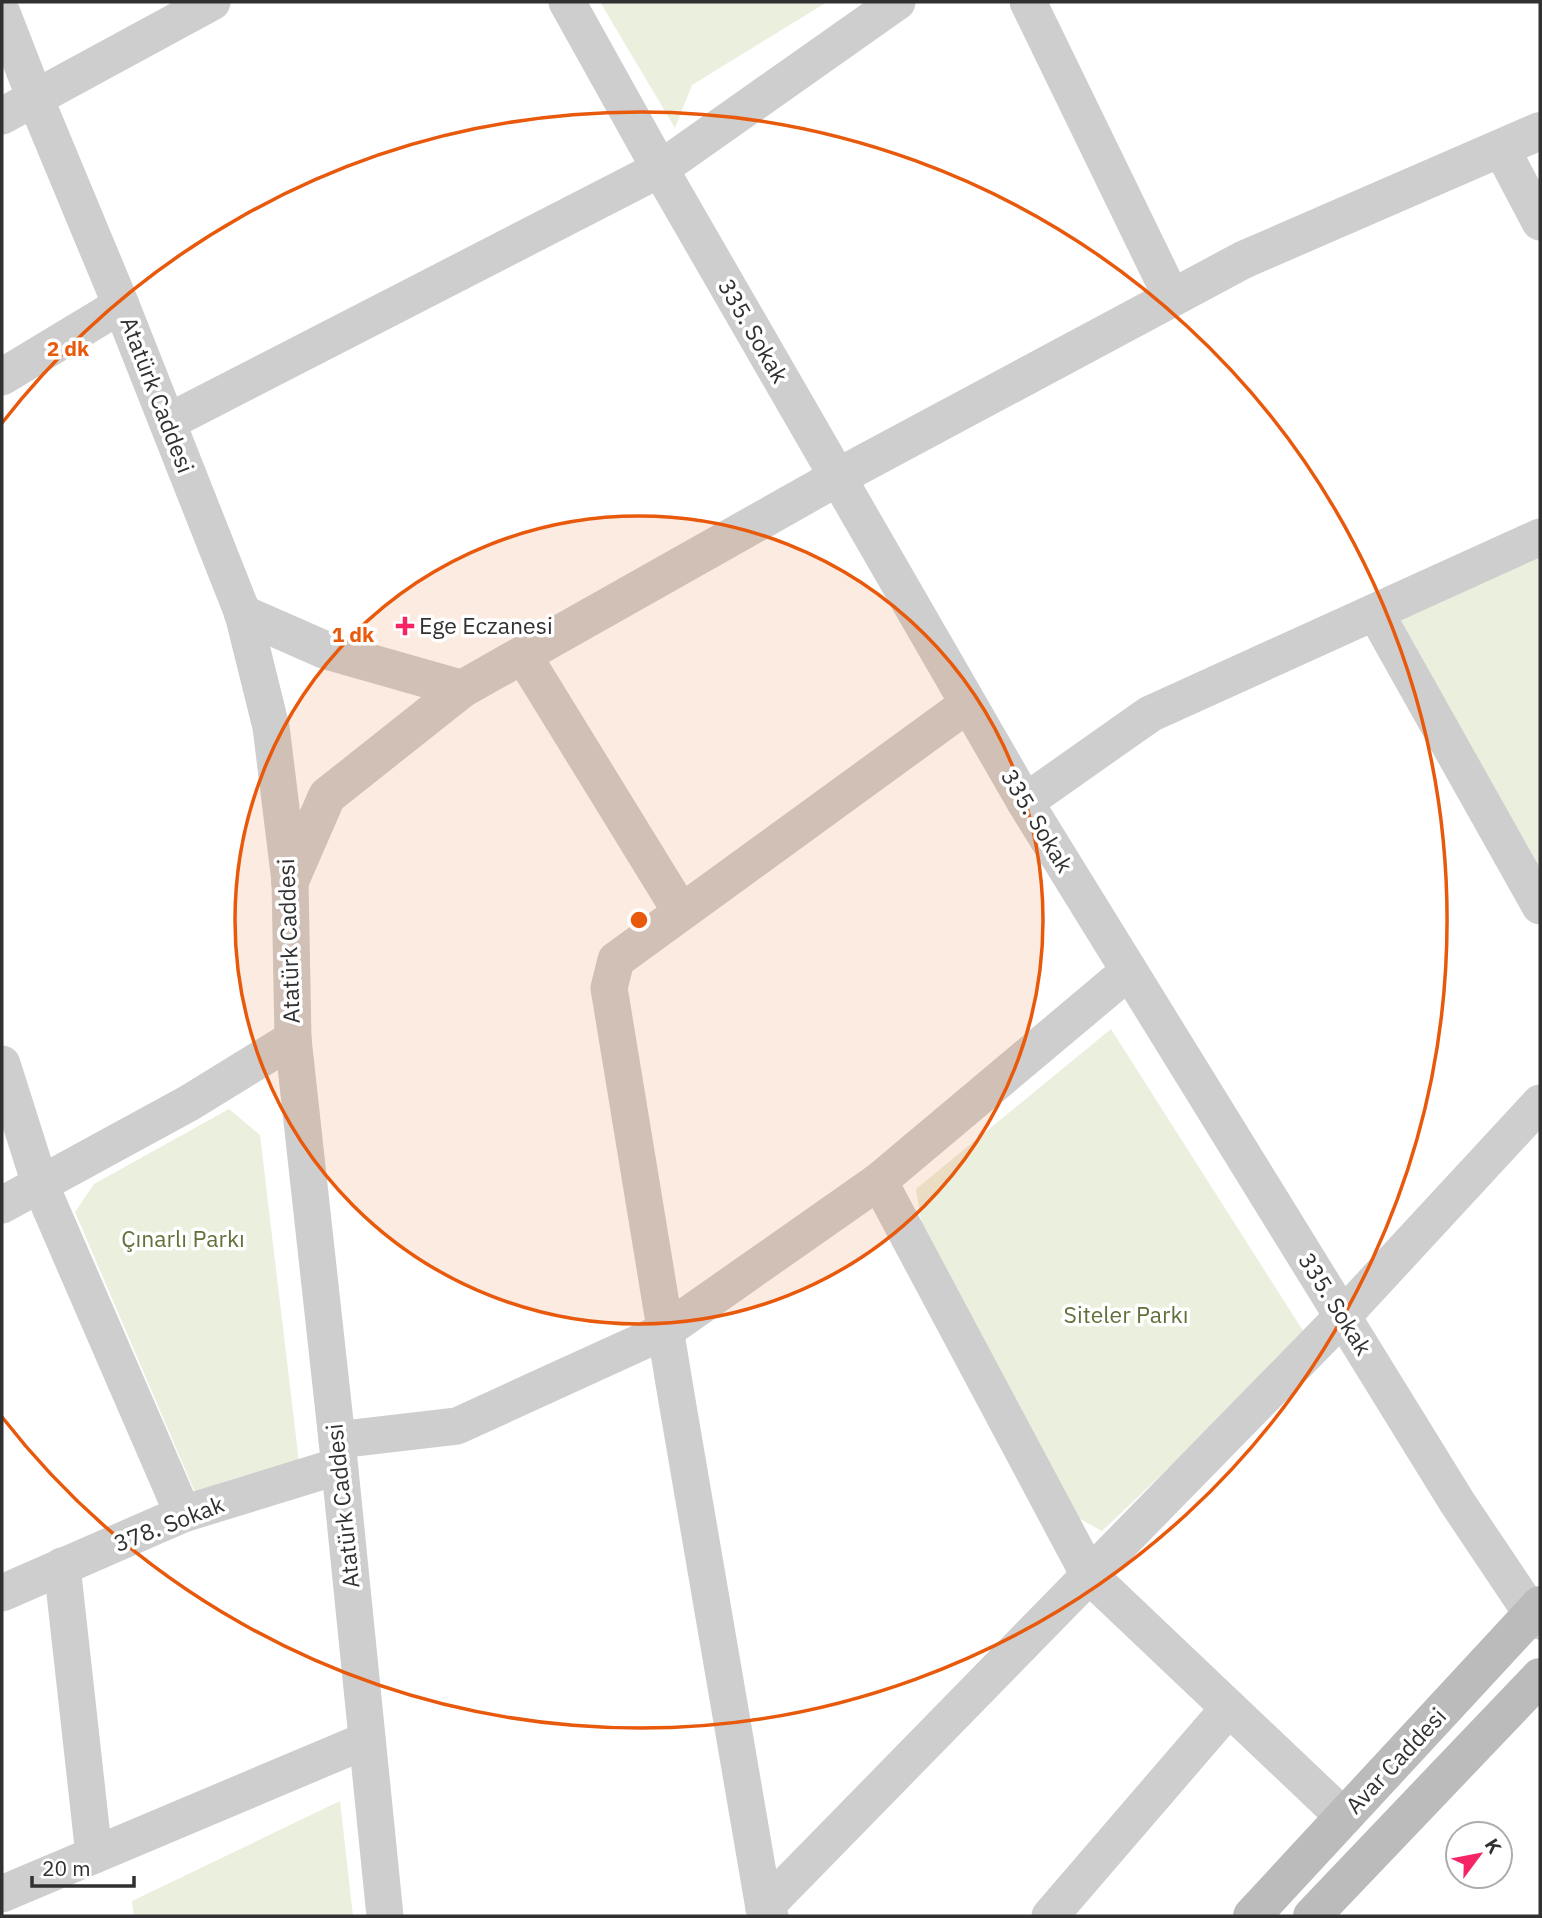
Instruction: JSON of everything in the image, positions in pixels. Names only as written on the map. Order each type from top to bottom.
[{"type":"main road","name":"Avar Caddesi","points":[[1252,1916],[1538,1613]]},
{"type":"main road","name":"Avar Caddesi","points":[[1312,1916],[1540,1677]]},
{"type":"street","points":[[2,116],[212,2]]},
{"type":"street","name":"335. Sokak","points":[[567,2],[660,169],[1025,802],[1457,1502],[1538,1613]]},
{"type":"street","points":[[168,422],[660,169],[897,2]]},
{"type":"street","points":[[1028,2],[1172,298]]},
{"type":"street","name":"Atatürk Caddesi","points":[[2,13],[243,614],[271,727],[290,881],[293,1040],[384,1916]]},
{"type":"street","points":[[290,881],[327,796],[463,689],[838,477],[1243,260],[1540,131]]},
{"type":"street","points":[[1501,148],[1540,222]]},
{"type":"street","points":[[2,377],[121,305]]},
{"type":"street","points":[[1025,802],[1150,714],[1540,537]]},
{"type":"street","points":[[1375,612],[1540,906]]},
{"type":"street","points":[[243,614],[324,650],[463,689]]},
{"type":"street","points":[[523,655],[681,912]]},
{"type":"street","points":[[767,1912],[665,1331],[610,988],[616,960],[968,704]]},
{"type":"street","name":"378. Sokak","points":[[2,1593],[183,1514],[338,1453],[457,1426],[665,1331],[879,1181],[1129,971]]},
{"type":"street","points":[[2,1205],[190,1103],[293,1040]]},
{"type":"street","points":[[2,1064],[40,1184],[183,1514]]},
{"type":"street","points":[[767,1912],[1089,1575],[1342,1317],[1540,1103]]},
{"type":"street","points":[[879,1181],[1089,1575],[1344,1817]]},
{"type":"street","points":[[62,1566],[94,1855]]},
{"type":"street","points":[[1050,1916],[1229,1708]]},
{"type":"street","points":[[2,1894],[367,1741]]},
{"type":"green space","points":[[600,2],[827,2],[692,85],[675,128]]},
{"type":"green space","points":[[1540,551],[1540,892],[1386,617]]},
{"type":"green space","name":"Siteler Parkı","points":[[1111,1029],[1307,1337],[1102,1531],[1071,1514],[922,1226],[916,1189]]},
{"type":"green space","name":"Çınarlı Parkı","points":[[229,1109],[260,1135],[299,1462],[207,1499],[194,1490],[75,1212],[94,1184]]},
{"type":"green space","points":[[340,1801],[353,1916],[134,1916],[132,1901]]},
{"type":"place","name":"Ege Eczanesi","points":[[405,626]]}]
